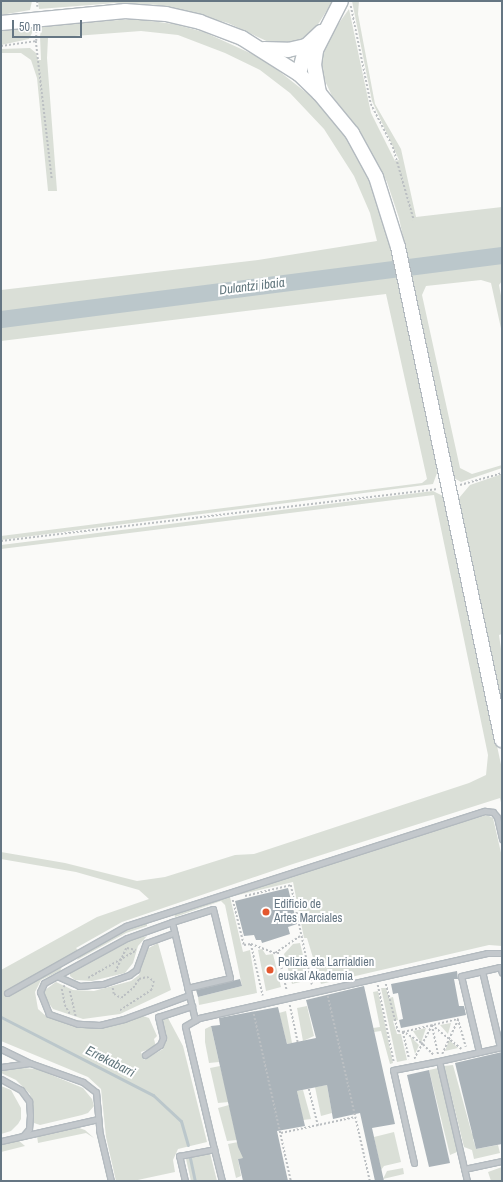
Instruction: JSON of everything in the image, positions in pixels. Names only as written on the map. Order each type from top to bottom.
[{"type":"main road","points":[[319,93],[314,66],[316,50],[341,1]]},
{"type":"main road","points":[[1,22],[107,11],[166,14],[221,29],[263,49],[299,74],[319,93],[348,128],[365,154],[384,199],[398,247],[502,740]]},
{"type":"main road","points":[[263,49],[288,50],[306,46],[326,28]]},
{"type":"main road","points":[[299,74],[306,46]]},
{"type":"lane","points":[[7,993],[126,926],[485,810],[493,812],[497,817],[502,839]]},
{"type":"lane","points":[[187,988],[230,978],[213,909],[127,938],[44,983],[40,992],[43,1005],[49,1014],[78,1024],[100,1024],[124,1019],[189,994]]},
{"type":"lane","points":[[162,915],[166,924]]},
{"type":"lane","points":[[172,922],[195,1020]]},
{"type":"lane","points":[[57,976],[80,986],[103,984],[136,970],[146,943],[174,933]]},
{"type":"lane","points":[[222,1181],[185,1026],[195,1020],[264,1003],[487,953],[502,953]]},
{"type":"lane","points":[[67,970],[74,955]]},
{"type":"lane","points":[[479,1052],[461,976],[500,967],[502,973]]},
{"type":"lane","points":[[414,1163],[393,1070],[501,1047],[482,971]]},
{"type":"lane","points":[[144,1054],[160,1045],[163,1038],[158,1017],[192,1006]]},
{"type":"lane","points":[[1,1049],[30,1063],[83,1082],[96,1092],[98,1119],[111,1181]]},
{"type":"lane","points":[[439,1061],[467,1181]]},
{"type":"lane","points":[[1,1067],[30,1063]]},
{"type":"lane","points":[[1,1080],[21,1090],[29,1101],[28,1129],[23,1136]]},
{"type":"lane","points":[[1,1141],[98,1119]]},
{"type":"lane","points":[[185,1181],[179,1156],[214,1149]]},
{"type":"lane","points":[[464,1169],[502,1161]]},
{"type":"path","points":[[348,1],[353,11],[371,104],[393,147],[414,220]]},
{"type":"path","points":[[36,18],[36,41],[52,179]]},
{"type":"path","points":[[1,46],[36,41]]},
{"type":"path","points":[[1,541],[449,488],[502,473]]},
{"type":"path","points":[[300,936],[275,953],[251,944],[244,945],[232,899],[290,885],[300,936],[314,992]]},
{"type":"path","points":[[251,944],[264,1003]]},
{"type":"path","points":[[122,949],[126,948],[142,952]]},
{"type":"path","points":[[112,976],[126,948]]},
{"type":"path","points":[[384,976],[398,1031],[403,1032],[421,1043],[439,1061]]},
{"type":"path","points":[[100,1024],[152,990],[154,981],[147,977],[139,979],[133,988],[121,998],[114,994],[112,982]]},
{"type":"path","points":[[377,978],[396,1070]]},
{"type":"path","points":[[66,984],[62,989],[65,1005],[78,1024]]},
{"type":"path","points":[[327,989],[370,1181]]},
{"type":"path","points":[[252,1006],[292,1181]]},
{"type":"path","points":[[403,1032],[458,1019]]},
{"type":"path","points":[[439,1061],[448,1038],[458,1019]]},
{"type":"path","points":[[458,1019],[468,1054]]},
{"type":"path","points":[[432,1025],[468,1054]]},
{"type":"path","points":[[411,1067],[421,1043],[432,1025]]},
{"type":"path","points":[[432,1025],[439,1061]]},
{"type":"path","points":[[403,1032],[411,1067]]},
{"type":"path","points":[[309,1089],[318,1126]]},
{"type":"path","points":[[280,1133],[356,1117]]},
{"type":"shaded area","points":[[1,1],[32,1],[30,10],[1,15]]},
{"type":"shaded area","points":[[38,1],[333,1],[315,29],[303,39],[290,43],[273,44],[228,23],[159,5],[116,3],[39,9]]},
{"type":"shaded area","points":[[352,1],[359,1],[358,14],[375,104],[401,149],[416,217],[502,207],[502,281],[499,285],[502,301],[502,333],[491,283],[481,280],[426,286],[422,295],[460,468],[472,474],[502,465],[502,468],[461,482],[454,478],[399,218],[387,182],[360,131],[332,96],[320,70],[324,44],[349,9],[371,113],[395,161],[399,160],[372,101]]},
{"type":"shaded area","points":[[135,19],[174,24],[204,32],[265,60],[313,98],[336,122],[355,150],[381,208],[392,249],[435,455],[437,473],[433,484],[1,540],[1,536],[422,483],[427,479],[386,294],[1,341],[1,290],[258,260],[377,241],[370,213],[354,176],[324,129],[290,93],[260,70],[225,53],[178,35],[141,31],[48,38],[47,58],[57,191],[48,191],[37,78],[31,60],[21,53],[1,53],[1,49],[30,48],[36,53],[38,60],[41,60],[40,36],[42,25]]},
{"type":"shaded area","points":[[32,27],[33,31],[29,39],[1,45],[1,30]]},
{"type":"shaded area","points":[[502,474],[502,634],[499,635],[502,656],[502,705],[459,498],[470,485]]},
{"type":"shaded area","points":[[433,491],[443,496],[502,769],[502,807],[500,798],[293,864],[122,922],[76,948],[78,950],[5,992],[8,995],[62,967],[60,971],[41,980],[35,992],[38,1009],[47,1017],[93,1027],[127,1022],[143,1016],[149,1018],[157,1036],[154,1039],[156,1047],[141,1052],[144,1060],[163,1049],[167,1038],[162,1019],[168,1018],[183,1046],[207,1142],[178,1149],[173,1160],[175,1172],[133,1181],[116,1181],[106,1137],[101,1089],[88,1077],[1,1041],[1,970],[97,917],[149,899],[139,890],[76,872],[1,859],[1,852],[65,863],[137,881],[165,877],[235,855],[254,854],[469,783],[486,775],[488,755],[434,495],[1,549],[1,545]]},
{"type":"shaded area","points":[[487,815],[493,818],[502,857],[502,946],[489,945],[321,984],[307,938],[304,938],[293,882],[230,897],[243,952],[250,950],[257,993],[199,1005],[198,997],[242,986],[225,905],[221,901],[175,917],[174,914],[347,856]]},
{"type":"shaded area","points":[[147,922],[147,926],[126,933],[77,960],[80,955],[126,929]]},
{"type":"shaded area","points":[[147,936],[138,946],[133,963],[125,973],[92,981],[75,980],[70,976],[70,973],[134,939]]},
{"type":"shaded area","points":[[158,943],[171,990],[120,1014],[83,1019],[53,1009],[45,998],[45,990],[56,982],[73,990],[94,991],[131,981],[139,975],[147,949]]},
{"type":"shaded area","points":[[300,943],[309,980],[292,984],[284,954],[293,944]]},
{"type":"shaded area","points":[[262,949],[266,955],[273,954],[281,987],[266,991],[258,950]]},
{"type":"shaded area","points":[[381,988],[386,988],[389,998],[393,997],[398,1020],[393,1021],[397,1034],[401,1034],[407,1060],[397,1062]]},
{"type":"shaded area","points":[[378,991],[393,1063],[390,1064],[381,1031],[374,1032],[373,1028],[380,1027],[373,992]]},
{"type":"shaded area","points":[[307,1006],[314,1036],[303,1041],[297,1008]]},
{"type":"shaded area","points":[[286,1011],[292,1043],[287,1044],[279,1013]]},
{"type":"shaded area","points":[[451,1023],[448,1034],[440,1025]]},
{"type":"shaded area","points":[[211,1026],[219,1062],[209,1063],[205,1042],[205,1029]]},
{"type":"shaded area","points":[[426,1028],[421,1043],[413,1031]]},
{"type":"shaded area","points":[[410,1036],[419,1045],[415,1054]]},
{"type":"shaded area","points":[[449,1040],[458,1048],[445,1051]]},
{"type":"shaded area","points":[[453,1065],[472,1134],[502,1129],[502,1134],[473,1139],[476,1149],[498,1145],[500,1153],[474,1159],[472,1150],[464,1147],[444,1066]]},
{"type":"shaded area","points":[[220,1066],[229,1102],[218,1103],[210,1068]]},
{"type":"shaded area","points":[[23,1068],[37,1069],[83,1088],[92,1099],[94,1106],[88,1113],[82,1115],[40,1125],[34,1123],[30,1094],[16,1080],[1,1073],[1,1071]]},
{"type":"shaded area","points":[[438,1068],[457,1152],[450,1155],[429,1070]]},
{"type":"shaded area","points":[[327,1085],[332,1113],[321,1116],[315,1087]]},
{"type":"shaded area","points":[[1,1086],[11,1090],[21,1108],[21,1119],[11,1131],[1,1134]]},
{"type":"shaded area","points":[[303,1090],[311,1119],[303,1120],[297,1091]]},
{"type":"shaded area","points":[[229,1105],[237,1140],[227,1141],[218,1108]]},
{"type":"shaded area","points":[[76,1127],[85,1130],[94,1138],[86,1133],[38,1143],[37,1136]]},
{"type":"shaded area","points":[[394,1132],[401,1162],[384,1166],[381,1170],[374,1137]]},
{"type":"shaded area","points":[[18,1140],[25,1146],[1,1152],[1,1144]]},
{"type":"shaded area","points":[[248,1140],[273,1152],[238,1159],[241,1176],[236,1178],[228,1144]]},
{"type":"shaded area","points":[[210,1153],[217,1181],[191,1181],[186,1159]]},
{"type":"shaded area","points":[[502,1167],[502,1181],[491,1181],[488,1172]]},
{"type":"shaded area","points":[[403,1168],[404,1174],[383,1179],[387,1171]]},
{"type":"building","name":"Edificio de Artes Marciales","points":[[288,888],[297,924],[288,927],[290,934],[262,943],[261,940],[256,940],[254,935],[244,936],[235,901]]},
{"type":"building","points":[[457,971],[458,979],[454,979],[459,1006],[464,1006],[466,1015],[401,1028],[399,1020],[403,1019],[398,993],[393,994],[391,984]]},
{"type":"building","points":[[240,979],[242,986],[198,997],[196,990]]},
{"type":"building","points":[[364,986],[395,1124],[372,1128],[384,1181],[375,1181],[360,1113],[333,1119],[327,1085],[297,1091],[305,1126],[277,1131],[288,1181],[243,1181],[238,1159],[243,1158],[238,1147],[211,1026],[220,1025],[219,1018],[278,1007],[287,1044],[316,1038],[306,1000]]},
{"type":"building","points":[[502,1052],[502,1144],[476,1149],[455,1063]]},
{"type":"building","points":[[429,1070],[450,1163],[429,1167],[407,1075]]},
{"type":"waterway","name":"Dulantzi ibaia","points":[[1,319],[502,255]]},
{"type":"waterway","name":"Errekabarri","points":[[1,1017],[153,1095],[181,1121],[188,1145]]},
{"type":"waterway","name":"Errekabarri","points":[[190,1158],[195,1181]]},
{"type":"place","name":"Edificio de Artes Marciales","points":[[266,912]]},
{"type":"place","name":"Polizia eta Larrialdien euskal Akademia","points":[[270,970]]}]
